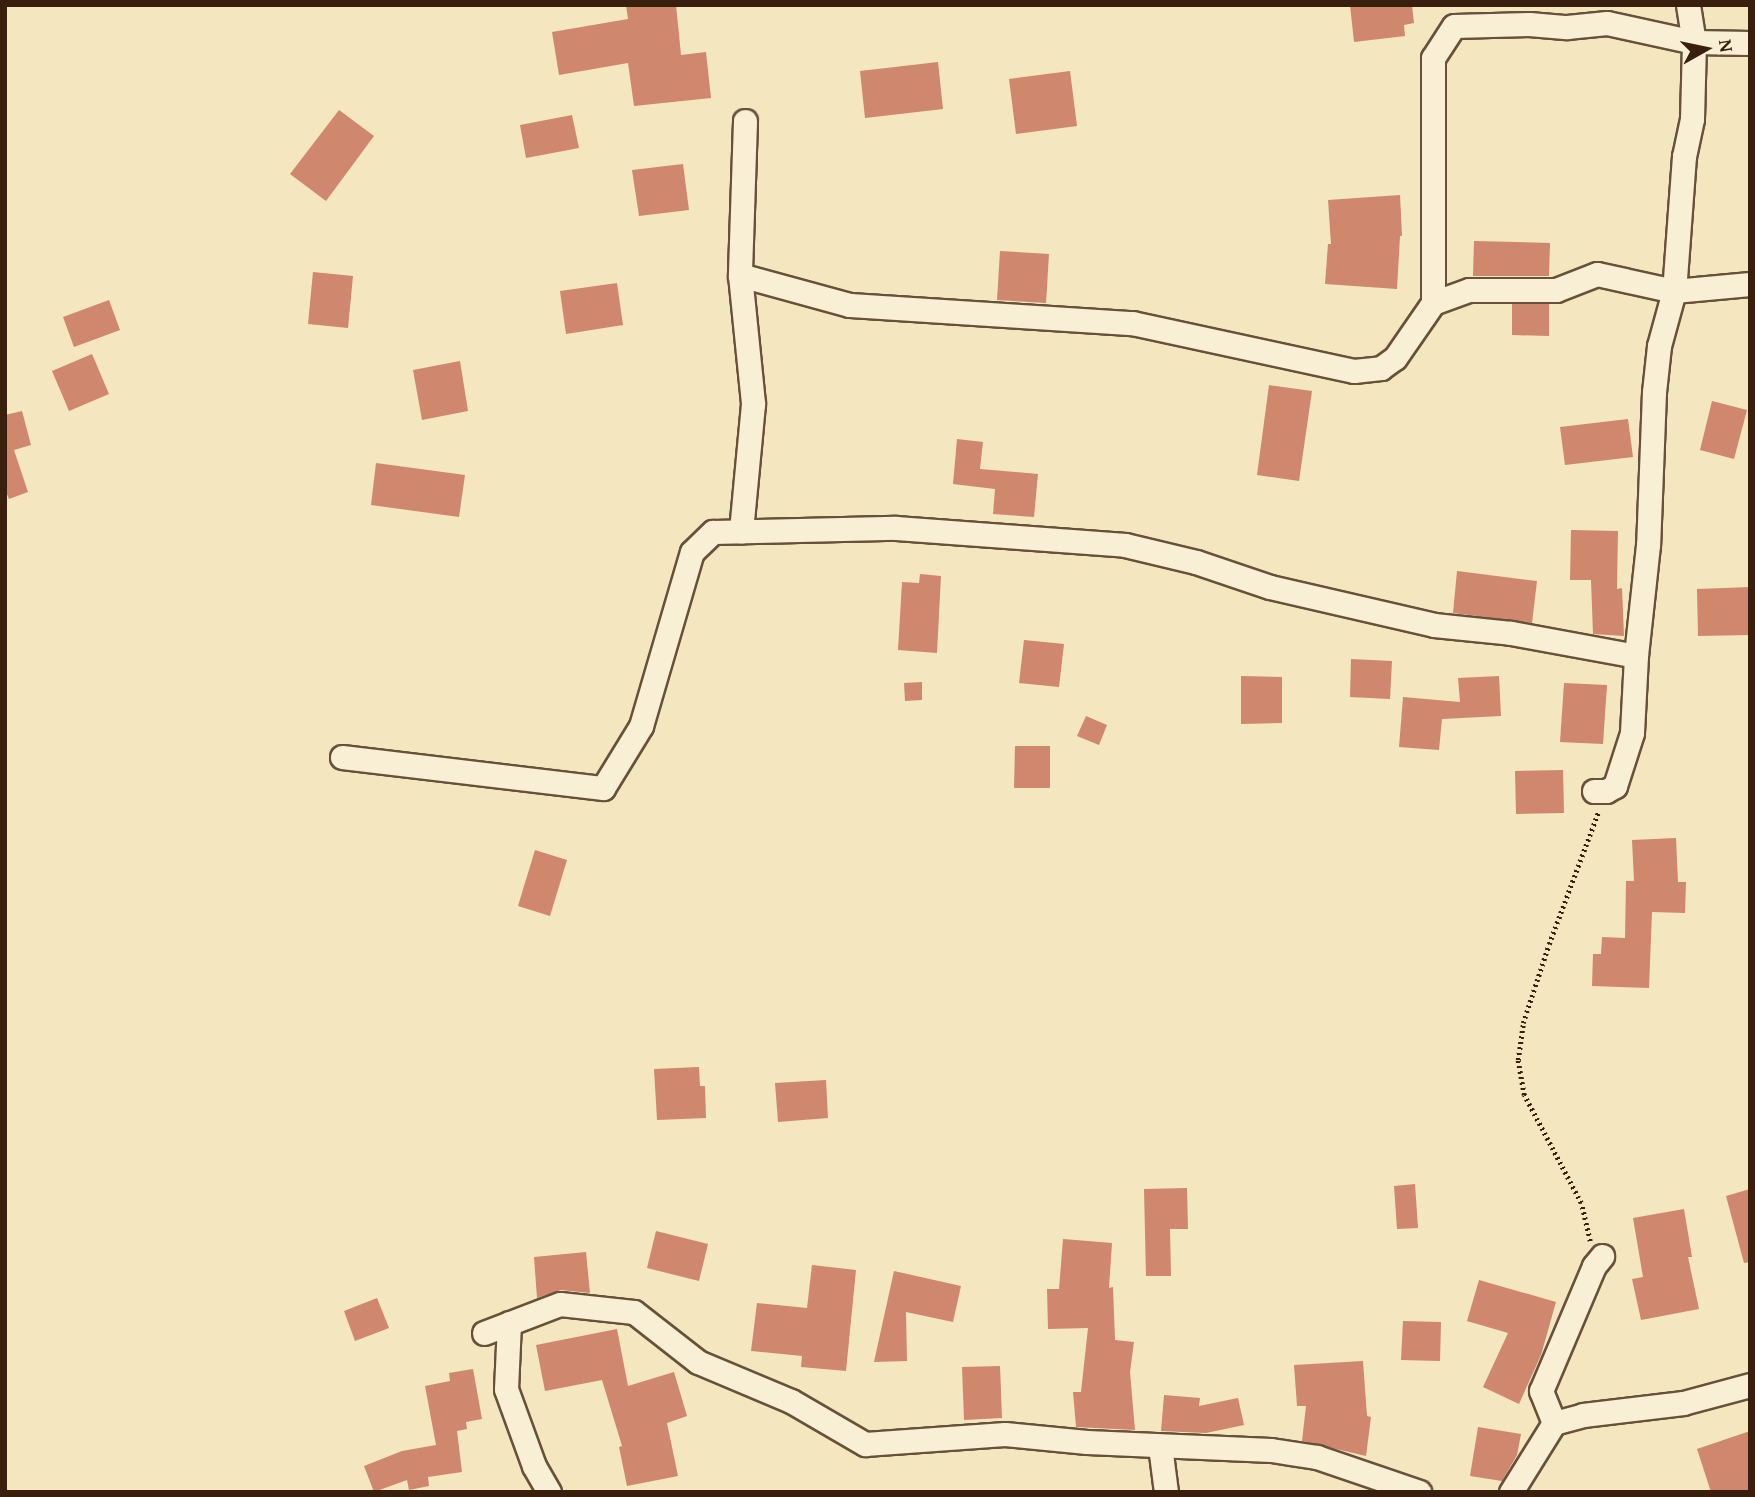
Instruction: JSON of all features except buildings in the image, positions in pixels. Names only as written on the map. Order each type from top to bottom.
[{"type":"street","points":[[1600,791],[1615,786],[1622,773],[1632,733],[1636,656],[1648,545],[1654,392],[1659,346],[1674,291],[1684,156],[1692,120],[1694,42],[1688,5]]},
{"type":"street","points":[[740,275],[850,305],[1132,323],[1354,371],[1381,368],[1395,358],[1433,303],[1433,58],[1454,26],[1530,24],[1567,27],[1607,23],[1694,42],[1750,43]]},
{"type":"street","points":[[741,531],[752,404],[740,275],[745,121]]},
{"type":"street","points":[[1433,303],[1469,290],[1556,290],[1597,274],[1674,291],[1750,284]]},
{"type":"street","points":[[342,757],[603,788],[641,726],[692,552],[713,532],[896,528],[1125,545],[1196,562],[1270,587],[1434,625],[1521,635],[1636,656]]},
{"type":"street","points":[[1554,1423],[1541,1391],[1598,1261]]},
{"type":"street","points":[[484,1333],[560,1304],[634,1312],[698,1362],[790,1401],[865,1444],[1005,1434],[1160,1446],[1271,1450],[1317,1457],[1419,1492]]},
{"type":"street","points":[[509,1323],[506,1390],[534,1466],[549,1492]]},
{"type":"street","points":[[1511,1492],[1554,1423],[1583,1415],[1683,1402],[1750,1385]]},
{"type":"street","points":[[1160,1446],[1166,1492]]},
{"type":"path","points":[[1598,1261],[1581,1203],[1524,1096],[1518,1060],[1523,1023],[1600,791]]}]
